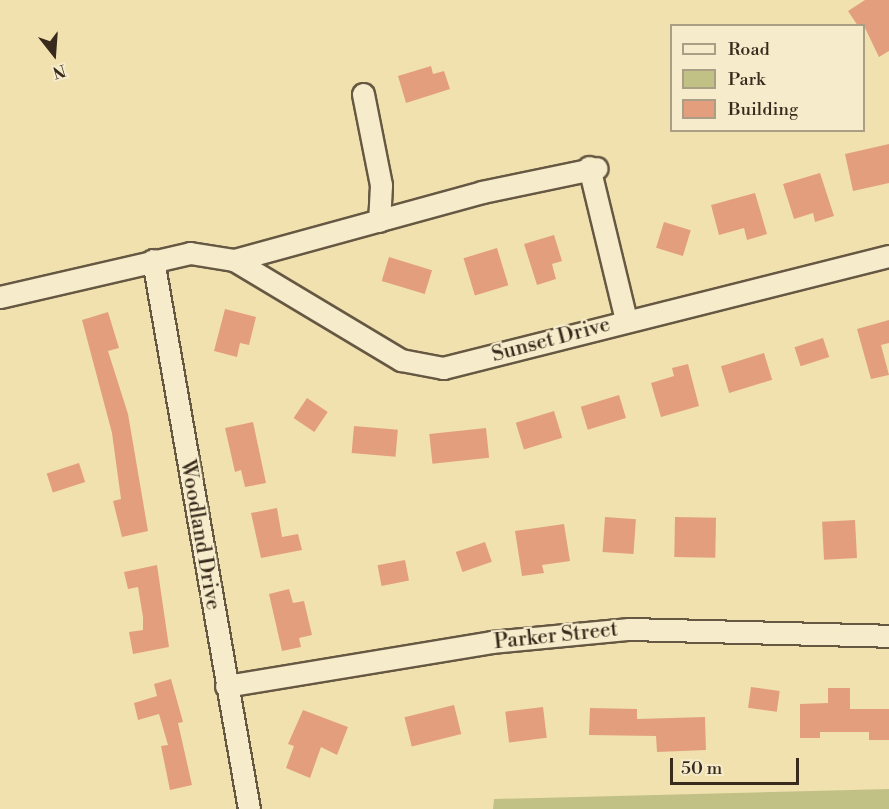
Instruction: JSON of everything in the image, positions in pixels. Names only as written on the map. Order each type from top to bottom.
[{"type":"street","points":[[363,94],[381,185],[379,220]]},
{"type":"street","name":"Sunset Drive","points":[[234,260],[379,220],[593,168],[626,320]]},
{"type":"street","name":"Sunset Drive","points":[[0,297],[189,253],[234,260],[400,360],[443,368],[626,320],[889,256]]},
{"type":"street","name":"Woodland Drive","points":[[153,260],[249,809]]},
{"type":"street","name":"Parker Street","points":[[226,686],[490,642],[629,629],[889,636]]},
{"type":"green space","points":[[889,789],[889,809],[493,809],[494,799]]},
{"type":"building","points":[[865,0],[889,0],[889,51],[879,57],[865,24],[857,24],[848,11]]},
{"type":"building","points":[[431,66],[433,74],[444,71],[450,89],[406,103],[398,76]]},
{"type":"building","points":[[889,144],[889,183],[853,191],[845,154]]},
{"type":"building","points":[[820,173],[834,216],[815,222],[813,213],[794,219],[783,184]]},
{"type":"building","points":[[755,193],[767,234],[747,240],[744,228],[719,235],[711,205]]},
{"type":"building","points":[[664,222],[691,230],[683,256],[656,248]]},
{"type":"building","points":[[554,235],[562,261],[552,264],[556,279],[537,285],[524,244]]},
{"type":"building","points":[[497,248],[508,285],[475,296],[464,258]]},
{"type":"building","points":[[389,257],[432,270],[425,294],[382,281]]},
{"type":"building","points":[[225,309],[256,317],[249,345],[240,343],[237,357],[214,351]]},
{"type":"building","points":[[108,312],[119,348],[108,351],[128,414],[148,531],[122,537],[113,501],[121,499],[112,433],[82,320]]},
{"type":"building","points":[[889,320],[889,343],[881,345],[889,375],[871,379],[857,329]]},
{"type":"building","points":[[823,338],[829,357],[801,366],[794,347]]},
{"type":"building","points":[[764,353],[772,380],[729,393],[721,366]]},
{"type":"building","points":[[688,364],[699,406],[661,417],[651,383],[674,376],[672,368]]},
{"type":"building","points":[[619,395],[626,418],[588,430],[581,407]]},
{"type":"building","points":[[307,398],[328,412],[314,432],[294,418]]},
{"type":"building","points":[[554,411],[562,438],[524,449],[516,423]]},
{"type":"building","points":[[253,422],[266,483],[245,487],[241,470],[235,472],[225,428]]},
{"type":"building","points":[[354,426],[398,430],[395,457],[352,453]]},
{"type":"building","points":[[486,428],[489,458],[432,464],[429,434]]},
{"type":"building","points":[[79,463],[85,482],[53,493],[47,474]]},
{"type":"building","points":[[277,508],[282,537],[298,534],[302,550],[261,558],[251,513]]},
{"type":"building","points":[[605,517],[636,519],[633,554],[603,552]]},
{"type":"building","points":[[675,517],[716,518],[715,558],[674,557]]},
{"type":"building","points":[[855,520],[857,558],[824,560],[822,522]]},
{"type":"building","points":[[564,524],[570,561],[542,565],[544,573],[522,576],[515,531]]},
{"type":"building","points":[[485,542],[492,562],[463,572],[456,552]]},
{"type":"building","points":[[405,560],[409,581],[382,586],[378,565]]},
{"type":"building","points":[[157,565],[169,647],[133,654],[129,632],[143,630],[143,617],[138,587],[128,589],[124,572]]},
{"type":"building","points":[[289,589],[293,603],[304,601],[312,635],[299,638],[301,647],[282,651],[269,594]]},
{"type":"building","points":[[171,679],[183,722],[178,723],[192,785],[170,790],[161,746],[168,745],[159,714],[138,720],[134,703],[157,696],[154,684]]},
{"type":"building","points":[[751,687],[780,691],[777,712],[748,708]]},
{"type":"building","points":[[828,688],[850,688],[850,709],[889,709],[889,740],[869,740],[869,732],[820,732],[820,738],[800,738],[800,704],[828,703]]},
{"type":"building","points":[[454,705],[461,734],[412,746],[405,717]]},
{"type":"building","points":[[543,707],[547,738],[509,742],[505,712]]},
{"type":"building","points":[[590,708],[637,709],[637,719],[705,717],[706,750],[657,752],[656,736],[589,735]]},
{"type":"building","points":[[303,710],[348,727],[337,755],[321,747],[310,778],[286,768],[294,746],[288,744]]}]
